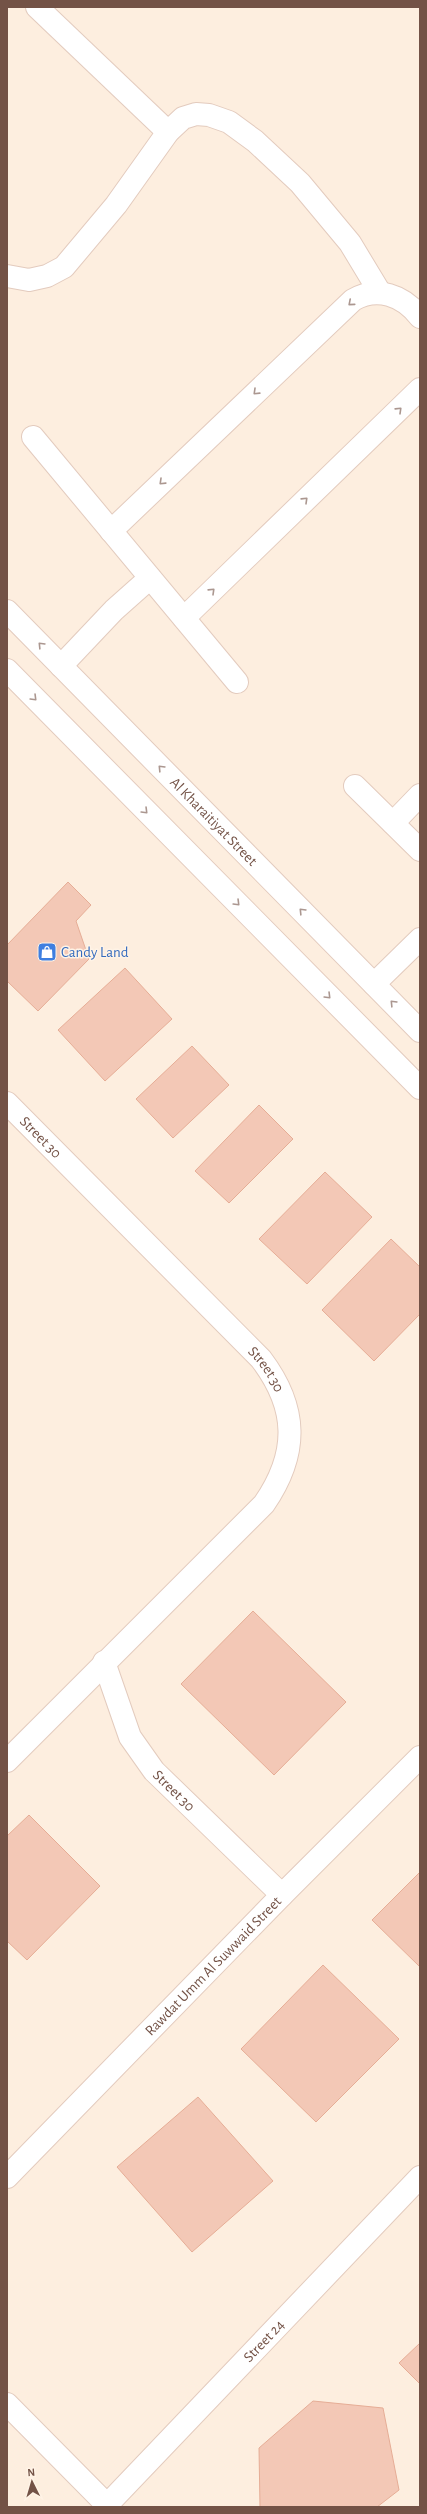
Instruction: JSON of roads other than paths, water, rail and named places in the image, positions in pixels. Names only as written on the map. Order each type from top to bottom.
[{"type":"street","points":[[37,7],[168,132]]},
{"type":"street","points":[[7,276],[29,280],[47,276],[64,267],[116,205],[168,132],[183,118],[196,114],[209,115],[229,122],[255,141],[300,183],[350,244],[379,291]]},
{"type":"street","points":[[111,531],[353,300],[365,293],[379,291],[396,298],[420,317]]},
{"type":"street","points":[[184,618],[420,389]]},
{"type":"street","points":[[33,437],[237,682]]},
{"type":"street","points":[[61,666],[114,610],[150,578]]},
{"type":"street","name":"Al Kharaitiyat Street","points":[[7,611],[420,1031]]},
{"type":"street","points":[[7,670],[420,1088]]},
{"type":"street","points":[[355,786],[420,850]]},
{"type":"street","points":[[393,823],[420,795]]},
{"type":"street","points":[[374,984],[420,939]]},
{"type":"street","name":"Street 30","points":[[7,1761],[104,1662],[264,1504],[277,1485],[286,1464],[290,1442],[290,1419],[285,1398],[275,1378],[261,1359],[10,1112]]},
{"type":"street","name":"Street 30","points":[[104,1662],[122,1717],[141,1754],[154,1771],[282,1895]]},
{"type":"street","name":"Rawdat Umm Al Suwwaid Street","points":[[7,2177],[282,1895],[420,1757]]},
{"type":"street","name":"Street 24","points":[[108,2506],[420,2178]]},
{"type":"street","points":[[7,2404],[108,2506]]},
{"type":"place","name":"Candy Land","points":[[47,952]]}]
